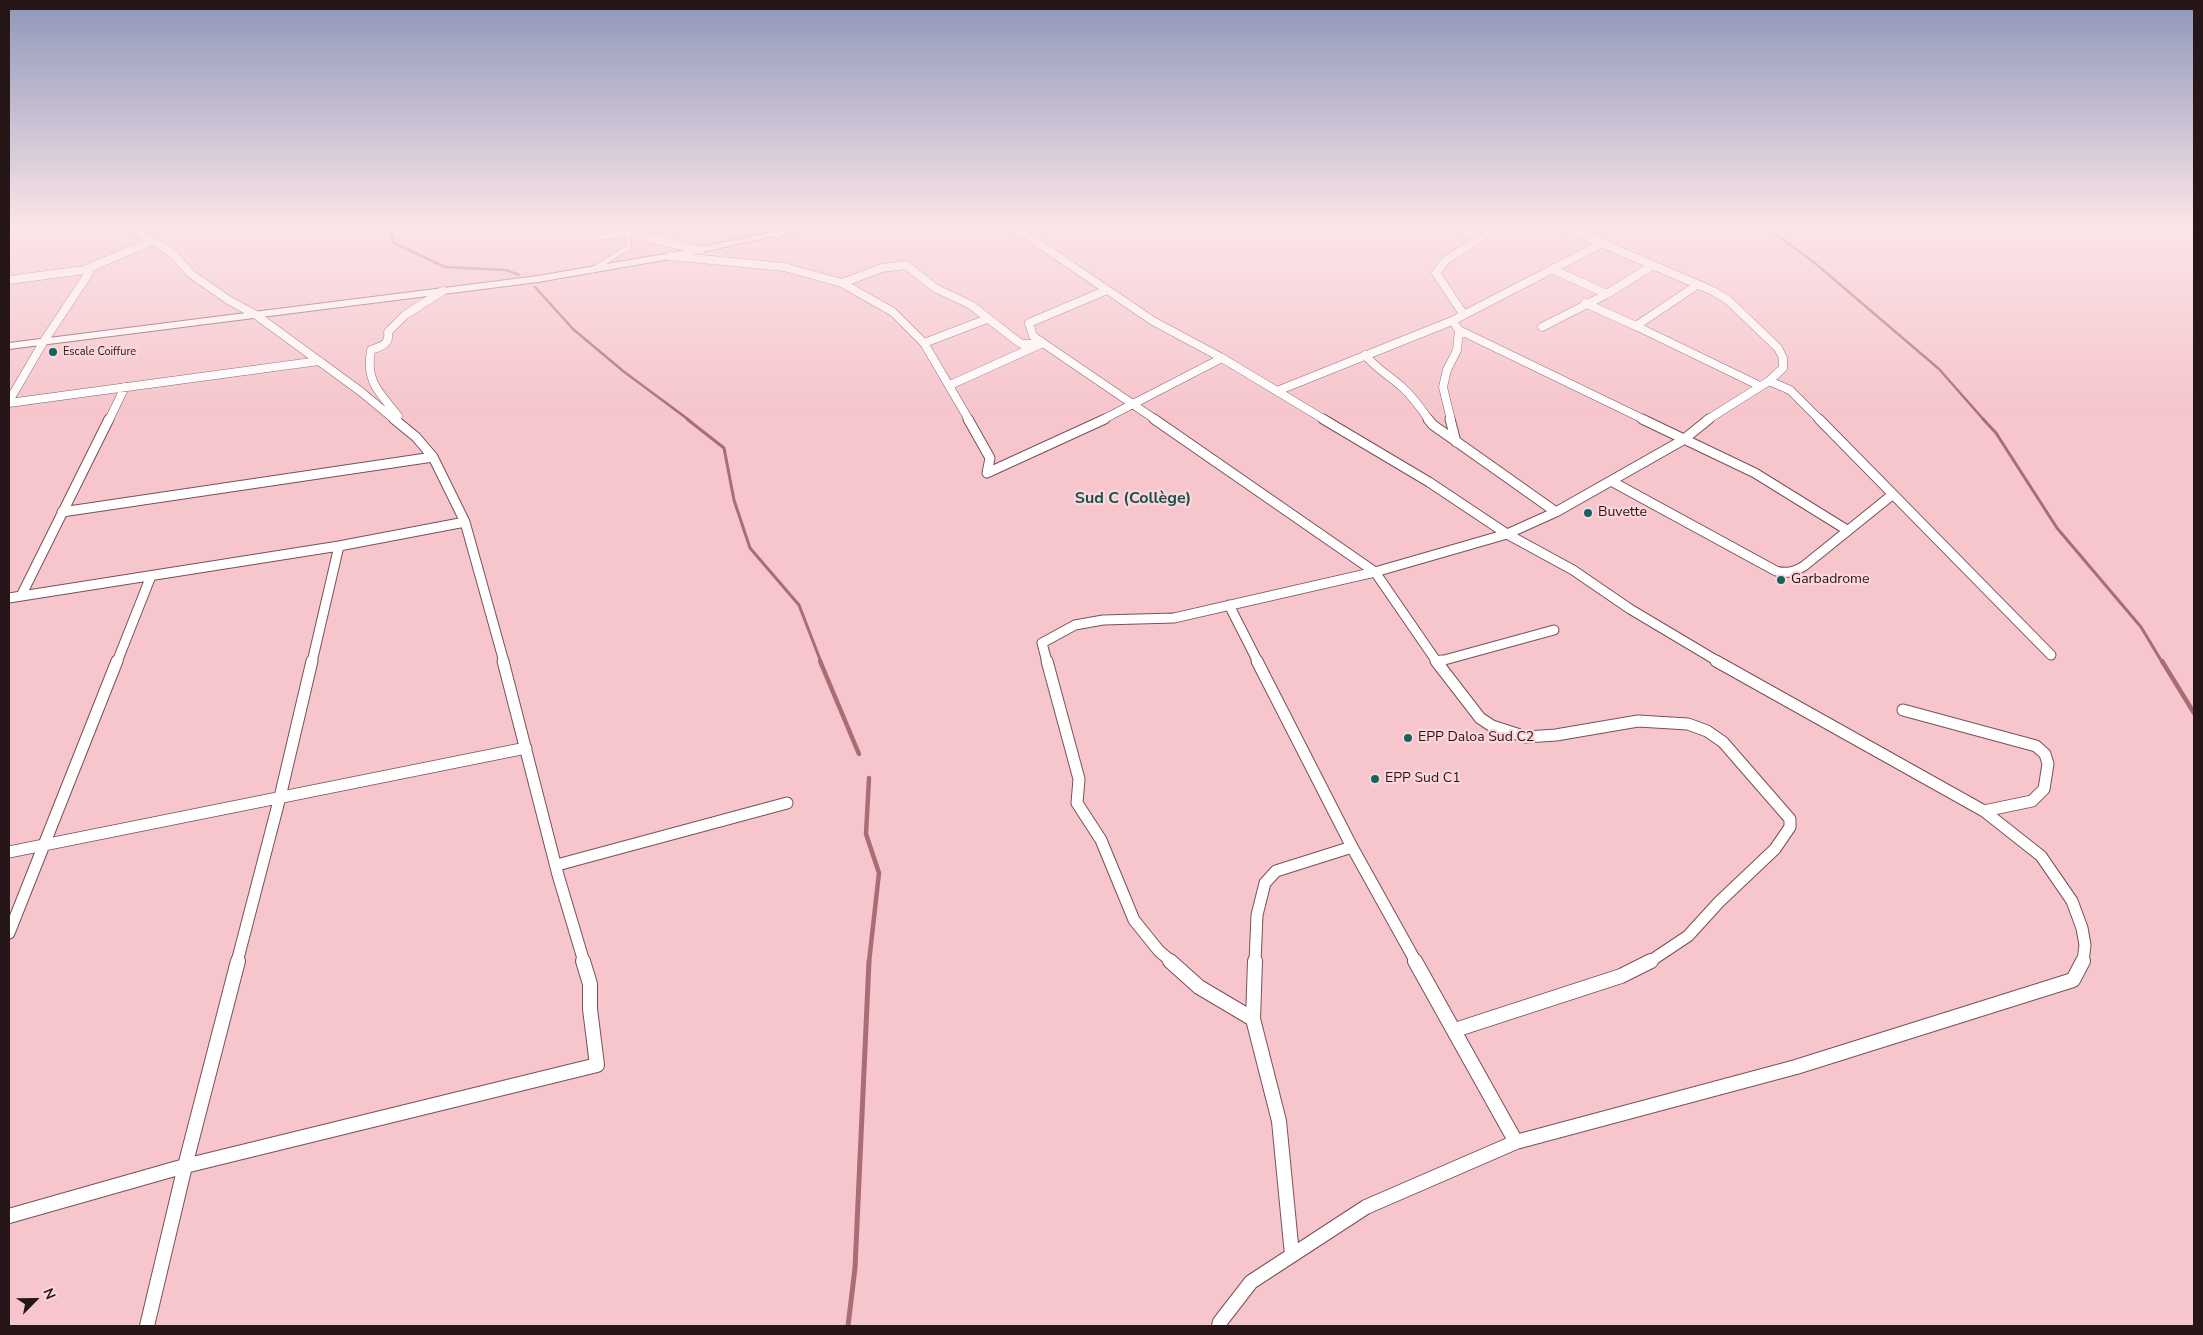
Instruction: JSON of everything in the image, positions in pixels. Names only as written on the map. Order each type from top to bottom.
[{"type":"street","points":[[9,402],[44,341],[81,286]]},
{"type":"street","points":[[209,286],[230,301],[256,315],[386,411],[411,432]]},
{"type":"street","points":[[9,346],[478,286]]},
{"type":"street","points":[[848,286],[893,312],[924,343],[950,385],[990,458],[987,474],[1134,405],[1222,358]]},
{"type":"street","points":[[932,286],[971,305],[1022,344],[1043,343]]},
{"type":"street","points":[[1102,286],[1153,321],[1222,358],[1429,482],[1507,534],[1573,570],[1630,609],[1767,690],[1984,811],[2041,856],[2056,874],[2072,901],[2082,928],[2085,945],[2083,962],[2073,980],[1796,1067],[1516,1142],[1366,1207],[1251,1282],[1220,1322],[1219,1326]]},
{"type":"street","points":[[1445,286],[1464,315]]},
{"type":"street","points":[[1277,391],[1452,321],[1519,286]]},
{"type":"street","points":[[1590,286],[1607,294]]},
{"type":"street","points":[[1542,327],[1619,286]]},
{"type":"street","points":[[1636,326],[1695,286]]},
{"type":"street","points":[[1253,1019],[1199,987],[1159,950],[1134,920],[1101,840],[1077,803],[1079,779],[1042,643],[1075,625],[1103,620],[1174,618],[1375,572],[1507,534],[1556,512],[1683,440],[1713,415],[1769,380],[1782,368],[1784,363],[1778,348],[1726,299],[1700,286]]},
{"type":"street","points":[[1107,290],[1029,323],[1033,336],[1375,572],[1437,662],[1480,718],[1503,731],[1526,737],[1556,735],[1638,722],[1688,724],[1707,731],[1722,742],[1790,819],[1790,827],[1775,849],[1719,902],[1688,936],[1658,958],[1621,976],[1455,1030]]},
{"type":"street","points":[[9,1216],[185,1166],[597,1066],[590,1009],[590,984],[465,522],[433,457],[411,432],[368,376],[367,365],[371,350],[388,343],[390,328],[405,315],[443,291]]},
{"type":"street","points":[[1585,304],[1636,326],[1760,386]]},
{"type":"street","points":[[924,343],[987,319]]},
{"type":"street","points":[[1452,321],[1459,330],[1775,484],[1847,530]]},
{"type":"street","points":[[1456,442],[1443,387],[1447,370],[1457,350],[1459,330]]},
{"type":"street","points":[[950,385],[1043,343]]},
{"type":"street","points":[[1365,355],[1379,371],[1401,386],[1414,399],[1433,425],[1556,512]]},
{"type":"street","points":[[9,402],[319,361]]},
{"type":"street","points":[[1769,380],[1790,390],[2051,655]]},
{"type":"street","points":[[21,596],[125,387]]},
{"type":"street","points":[[62,512],[433,457]]},
{"type":"street","points":[[1611,481],[1786,574],[1792,574],[1804,566],[1892,495]]},
{"type":"street","points":[[9,598],[338,546],[465,522]]},
{"type":"street","points":[[147,1326],[185,1166],[280,797],[338,546]]},
{"type":"street","points":[[9,933],[150,576]]},
{"type":"street","points":[[1229,605],[1352,847],[1516,1142]]},
{"type":"street","points":[[1437,662],[1554,630]]},
{"type":"street","points":[[1903,710],[2036,746],[2045,754],[2048,764],[2044,789],[2032,802],[1984,811]]},
{"type":"street","points":[[9,852],[526,748]]},
{"type":"street","points":[[557,865],[787,804]]},
{"type":"street","points":[[1292,1255],[1279,1121],[1253,1019],[1257,915],[1265,883],[1276,871],[1352,847]]},
{"type":"waterway","points":[[1842,286],[1939,369],[1984,420]]},
{"type":"waterway","points":[[535,287],[573,329],[623,371],[689,420]]},
{"type":"waterway","points":[[687,419],[724,448],[734,500],[750,548],[799,605],[821,662]]},
{"type":"waterway","points":[[1983,419],[1996,433],[2057,528],[2141,627],[2162,662]]},
{"type":"waterway","points":[[820,661],[859,754]]},
{"type":"waterway","points":[[2162,661],[2194,713]]},
{"type":"waterway","points":[[869,778],[866,834],[879,873],[869,962]]},
{"type":"waterway","points":[[848,1326],[855,1268],[869,961]]},
{"type":"place","name":"Escale Coiffure","points":[[53,352]]},
{"type":"place","name":"Buvette","points":[[1588,513]]},
{"type":"place","name":"Garbadrome","points":[[1781,580]]},
{"type":"place","name":"EPP Daloa Sud C2","points":[[1408,738]]},
{"type":"place","name":"EPP Sud C1","points":[[1375,779]]},
{"type":"district","name":"Sud C (Collège)","points":[[1133,499]]}]
